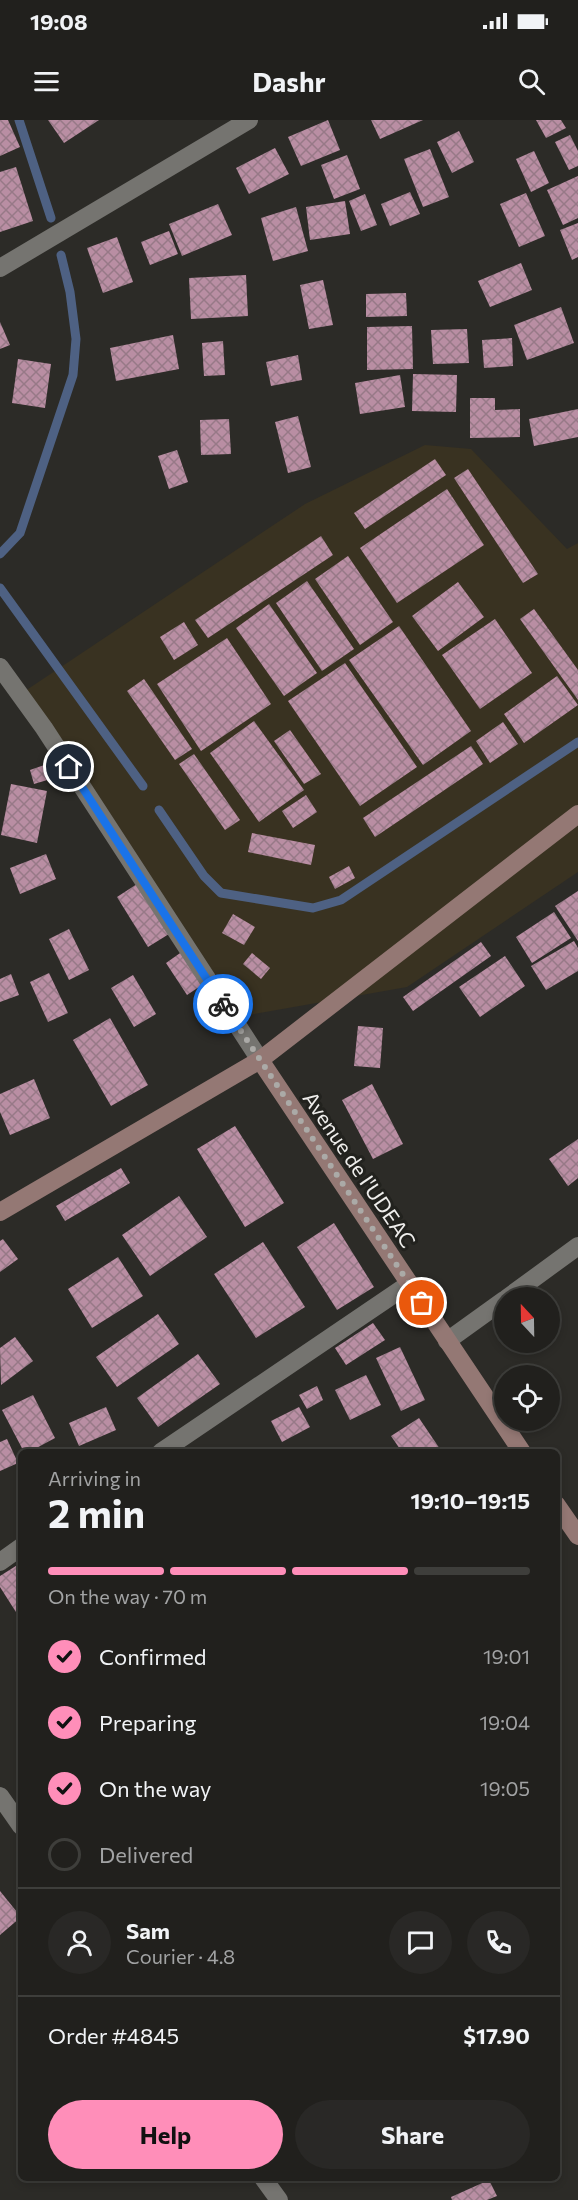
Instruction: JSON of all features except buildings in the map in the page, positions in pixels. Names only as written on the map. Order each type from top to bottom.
[{"type":"main road","points":[[0,1212],[260,1060],[578,814]]},
{"type":"main road","name":"Avenue de I'UDEAC","points":[[260,1060],[520,1449]]},
{"type":"main road","points":[[560,1509],[578,1536]]},
{"type":"street","points":[[0,268],[249,120]]},
{"type":"street","points":[[0,667],[44,728],[260,1060]]},
{"type":"street","points":[[522,1287],[578,1246]]},
{"type":"street","points":[[165,1449],[409,1284]]},
{"type":"street","points":[[447,1341],[494,1308]]},
{"type":"street","points":[[0,1562],[18,1549]]},
{"type":"street","points":[[0,1796],[18,1822]]},
{"type":"street","points":[[265,2181],[279,2200]]},
{"type":"shaded area","points":[[425,445],[471,449],[567,549],[578,543],[578,872],[407,987],[243,1016],[13,699],[305,504]]},
{"type":"waterway","points":[[19,120],[51,218]]},
{"type":"waterway","points":[[0,554],[20,533],[73,375],[76,339],[70,292],[61,255]]},
{"type":"waterway","points":[[0,588],[143,786]]},
{"type":"waterway","points":[[159,810],[204,876],[221,893],[313,908],[341,900],[578,742]]},
{"type":"way so far","points":[[223,1004],[422,1303]]},
{"type":"route","points":[[69,767],[223,1004]]}]
